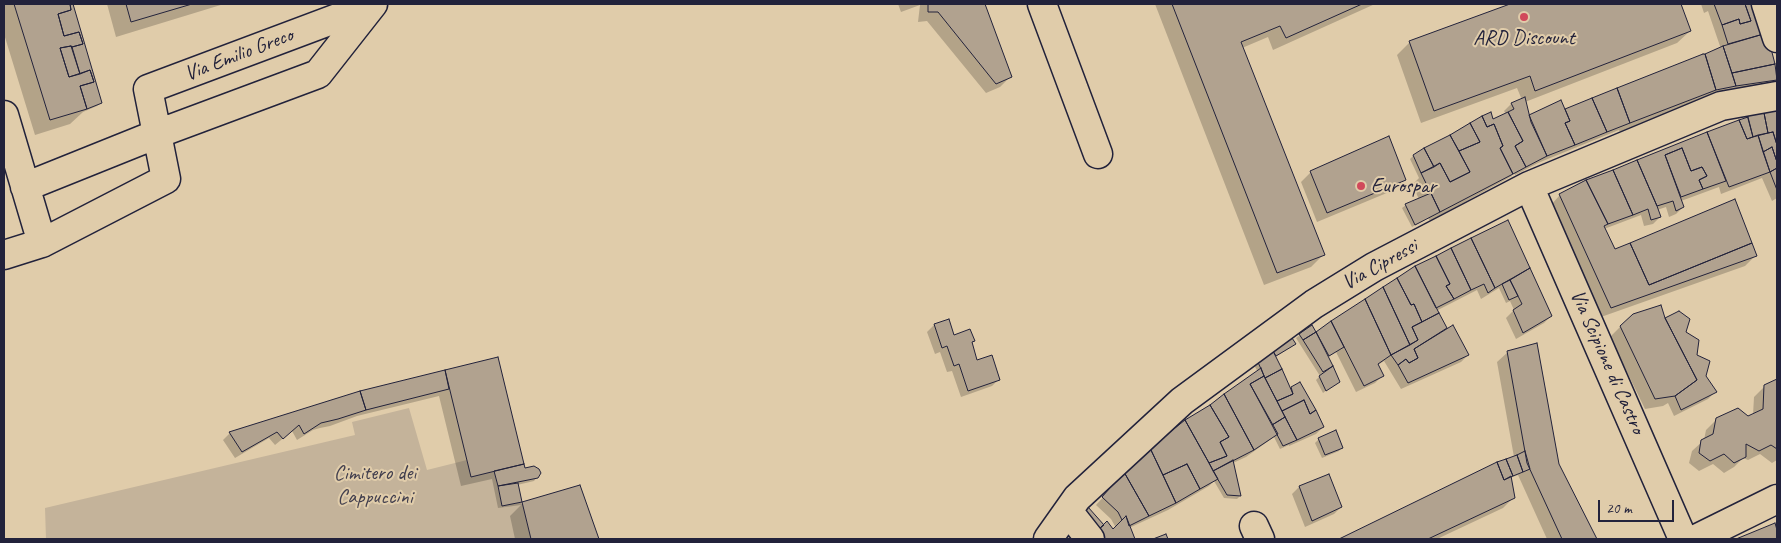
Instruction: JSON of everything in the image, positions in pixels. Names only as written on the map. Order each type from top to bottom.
[{"type":"street","name":"Via Emilio Greco","points":[[25,187],[157,134],[318,74],[373,4]]},
{"type":"street","name":"Via Emilio Greco","points":[[4,255],[42,243],[166,179],[148,89],[373,4]]},
{"type":"street","points":[[1042,4],[1098,154]]},
{"type":"street","points":[[1766,4],[1777,38]]},
{"type":"street","name":"Via Cipressi","points":[[1048,539],[1077,498],[1182,401],[1314,304],[1374,267],[1529,186],[1721,106],[1777,96]]},
{"type":"street","points":[[4,115],[42,243]]},
{"type":"street","name":"Via Scipione di Castro","points":[[1529,186],[1683,539]]},
{"type":"street","points":[[1696,539],[1777,498]]},
{"type":"street","points":[[1068,511],[1090,539]]},
{"type":"green space","name":"Cimitero dei Cappuccini","points":[[409,408],[427,470],[467,460],[471,477],[494,471],[502,505],[522,502],[531,539],[46,539],[45,508],[355,435],[352,422]]},
{"type":"building","points":[[14,4],[70,4],[71,10],[58,14],[64,36],[79,32],[83,44],[60,48],[69,77],[90,70],[94,82],[80,86],[87,109],[50,120]]},
{"type":"building","points":[[70,4],[73,4],[102,103],[87,109],[80,86],[94,82],[90,70],[80,74],[72,47],[83,44],[79,32],[64,36],[58,14],[71,10]]},
{"type":"building","points":[[126,4],[192,4],[131,22]]},
{"type":"building","points":[[928,4],[985,4],[1012,77],[996,84],[938,12],[928,12]]},
{"type":"building","points":[[1172,4],[1362,4],[1286,38],[1280,26],[1241,42],[1325,255],[1277,273]]},
{"type":"building","points":[[1510,4],[1681,4],[1691,31],[1535,91],[1530,76],[1434,111],[1409,41]]},
{"type":"building","points":[[1714,4],[1745,4],[1751,21],[1740,24],[1739,19],[1722,25]]},
{"type":"building","points":[[1745,4],[1756,4],[1767,33],[1728,44],[1722,25],[1739,19],[1740,24],[1751,21]]},
{"type":"building","points":[[1767,33],[1775,64],[1732,73],[1723,46]]},
{"type":"building","points":[[71,46],[80,74],[69,77],[60,48]]},
{"type":"building","points":[[1723,46],[1736,86],[1716,90],[1705,54]]},
{"type":"building","points":[[1705,54],[1716,90],[1630,123],[1617,88]]},
{"type":"building","points":[[1775,64],[1777,80],[1736,86],[1732,73]]},
{"type":"building","points":[[1617,88],[1630,123],[1607,132],[1592,98]]},
{"type":"building","points":[[1525,97],[1531,122],[1547,156],[1526,167],[1515,146],[1523,141],[1508,112],[1514,109],[1511,103]]},
{"type":"building","points":[[1592,98],[1607,132],[1575,145],[1565,123],[1570,121],[1565,109]]},
{"type":"building","points":[[1561,100],[1570,121],[1565,123],[1575,145],[1547,156],[1529,115]]},
{"type":"building","points":[[1777,106],[1777,145],[1773,132],[1768,133],[1763,108]]},
{"type":"building","points":[[1763,108],[1768,133],[1753,137],[1746,111]]},
{"type":"building","points":[[1491,112],[1493,119],[1508,112],[1523,141],[1515,146],[1526,167],[1513,174],[1500,148],[1503,146],[1494,124],[1487,127],[1482,116]]},
{"type":"building","points":[[1482,116],[1487,127],[1494,124],[1503,146],[1500,148],[1513,174],[1440,212],[1421,173],[1440,163],[1450,182],[1470,172],[1459,151],[1480,142],[1470,123]]},
{"type":"building","points":[[1748,117],[1753,137],[1747,139],[1739,120]]},
{"type":"building","points":[[1739,120],[1747,139],[1758,135],[1770,172],[1729,187],[1707,132]]},
{"type":"building","points":[[1470,123],[1480,142],[1459,151],[1450,135]]},
{"type":"building","points":[[1707,132],[1726,181],[1703,189],[1699,180],[1707,176],[1702,167],[1691,171],[1682,148],[1665,155],[1684,207],[1676,211],[1673,201],[1657,206],[1637,160]]},
{"type":"building","points":[[1773,132],[1777,145],[1777,162],[1772,147],[1763,152],[1758,135]]},
{"type":"building","points":[[1450,135],[1470,172],[1450,182],[1440,163],[1434,167],[1424,148]]},
{"type":"building","points":[[1389,136],[1406,180],[1327,213],[1310,171]]},
{"type":"building","points":[[1772,147],[1777,168],[1770,172],[1763,152]]},
{"type":"building","points":[[1424,148],[1434,167],[1421,173],[1413,155]]},
{"type":"building","points":[[1682,148],[1691,171],[1702,167],[1707,176],[1699,180],[1703,189],[1681,197],[1665,155]]},
{"type":"building","points":[[1637,160],[1661,217],[1651,220],[1648,209],[1633,215],[1613,170]]},
{"type":"building","points":[[1777,168],[1777,190],[1770,172]]},
{"type":"building","points":[[1613,170],[1633,215],[1608,224],[1586,180]]},
{"type":"building","points":[[1586,180],[1608,224],[1604,226],[1615,249],[1630,243],[1649,285],[1752,243],[1757,256],[1611,308],[1559,194]]},
{"type":"building","points":[[1431,193],[1440,212],[1415,225],[1405,204]]},
{"type":"building","points":[[1735,199],[1752,243],[1649,285],[1630,243]]},
{"type":"building","points":[[1508,220],[1530,268],[1495,288],[1471,238]]},
{"type":"building","points":[[1471,238],[1495,288],[1488,293],[1484,284],[1471,290],[1451,248]]},
{"type":"building","points":[[1451,248],[1471,290],[1454,299],[1446,286],[1450,284],[1436,256]]},
{"type":"building","points":[[1436,256],[1450,284],[1446,286],[1454,299],[1436,308],[1415,266]]},
{"type":"building","points":[[1415,266],[1439,313],[1422,322],[1414,304],[1411,305],[1397,278]]},
{"type":"building","points":[[1530,268],[1552,316],[1523,333],[1513,310],[1522,304],[1510,280]]},
{"type":"building","points":[[1397,278],[1411,305],[1414,304],[1422,322],[1412,327],[1418,340],[1410,345],[1383,287]]},
{"type":"building","points":[[1510,280],[1518,296],[1509,300],[1502,284]]},
{"type":"building","points":[[1383,287],[1410,345],[1391,355],[1365,299]]},
{"type":"building","points":[[1365,299],[1391,355],[1378,364],[1384,376],[1364,386],[1331,321]]},
{"type":"building","points":[[1661,305],[1665,318],[1697,380],[1675,396],[1655,399],[1620,326],[1633,314]]},
{"type":"building","points":[[1679,311],[1690,319],[1686,332],[1699,340],[1697,355],[1710,361],[1706,376],[1717,392],[1681,410],[1675,396],[1697,380],[1665,318]]},
{"type":"building","points":[[1439,313],[1447,328],[1414,349],[1418,358],[1409,363],[1406,359],[1398,365],[1391,355],[1418,340],[1412,327]]},
{"type":"building","points":[[949,319],[954,335],[970,329],[975,341],[972,342],[977,360],[992,355],[1000,380],[968,391],[959,364],[954,366],[947,346],[942,348],[934,324]]},
{"type":"building","points":[[1331,321],[1344,347],[1329,356],[1316,332]]},
{"type":"building","points":[[1312,325],[1316,332],[1303,340],[1299,334]]},
{"type":"building","points":[[1453,325],[1469,355],[1408,383],[1398,365],[1406,359],[1409,363],[1418,358],[1414,349]]},
{"type":"building","points":[[1316,332],[1333,366],[1323,372],[1303,340]]},
{"type":"building","points":[[1292,338],[1296,344],[1276,356],[1273,351]]},
{"type":"building","points":[[1537,343],[1559,464],[1597,539],[1562,539],[1527,463],[1507,351]]},
{"type":"building","points":[[1273,351],[1282,369],[1265,378],[1257,360]]},
{"type":"building","points":[[498,357],[524,464],[471,477],[445,370]]},
{"type":"building","points":[[1333,366],[1340,382],[1326,391],[1319,376]]},
{"type":"building","points":[[1261,368],[1264,376],[1250,384],[1278,434],[1254,450],[1224,394]]},
{"type":"building","points":[[1282,369],[1293,394],[1277,401],[1265,378]]},
{"type":"building","points":[[445,370],[449,389],[366,410],[360,391]]},
{"type":"building","points":[[1264,376],[1285,417],[1272,425],[1250,384]]},
{"type":"building","points":[[1777,379],[1777,449],[1771,445],[1759,451],[1746,444],[1746,457],[1734,463],[1724,454],[1710,461],[1699,453],[1701,440],[1713,434],[1716,418],[1738,408],[1748,416],[1763,409],[1764,385]]},
{"type":"building","points":[[1300,382],[1316,410],[1310,414],[1304,400],[1282,411],[1277,401],[1293,394],[1291,387]]},
{"type":"building","points":[[360,391],[366,410],[321,423],[304,434],[299,425],[283,439],[277,432],[242,452],[229,432]]},
{"type":"building","points":[[1224,394],[1254,450],[1213,471],[1209,463],[1227,456],[1220,442],[1229,437],[1210,405]]},
{"type":"building","points":[[1304,400],[1310,414],[1316,410],[1324,427],[1297,440],[1282,411]]},
{"type":"building","points":[[1210,405],[1229,437],[1220,442],[1227,456],[1209,463],[1185,420]]},
{"type":"building","points":[[1285,417],[1297,440],[1283,446],[1272,425]]},
{"type":"building","points":[[1185,420],[1218,479],[1200,489],[1187,464],[1163,475],[1150,448]]},
{"type":"building","points":[[1336,430],[1343,448],[1325,455],[1318,438]]},
{"type":"building","points":[[1150,448],[1176,503],[1149,516],[1124,472]]},
{"type":"building","points":[[1525,451],[1530,469],[1523,472],[1517,455]]},
{"type":"building","points":[[1517,455],[1523,472],[1513,476],[1506,459]]},
{"type":"building","points":[[1506,459],[1513,476],[1504,480],[1497,462]]},
{"type":"building","points":[[1233,460],[1241,496],[1227,495],[1213,471]]},
{"type":"building","points":[[1497,462],[1504,480],[1511,476],[1515,498],[1428,539],[1339,539]]},
{"type":"building","points":[[524,464],[525,468],[534,466],[539,469],[541,473],[538,478],[498,486],[494,471]]},
{"type":"building","points":[[1187,464],[1200,489],[1176,503],[1163,475]]},
{"type":"building","points":[[1124,472],[1149,516],[1129,526],[1126,516],[1122,520],[1118,512],[1102,497]]},
{"type":"building","points":[[1329,474],[1342,507],[1312,521],[1299,486]]},
{"type":"building","points":[[518,483],[522,502],[502,506],[498,486]]},
{"type":"building","points":[[580,485],[599,539],[531,539],[522,502]]},
{"type":"building","points":[[1088,507],[1104,525],[1095,533],[1079,515]]},
{"type":"building","points":[[1126,516],[1135,539],[1097,539],[1095,533],[1107,521],[1113,529]]},
{"type":"building","points":[[1775,523],[1777,539],[1736,539]]},
{"type":"building","points":[[1166,534],[1168,539],[1153,539]]},
{"type":"place","name":"ARD Discount","points":[[1524,17]]},
{"type":"place","name":"Eurospar","points":[[1361,186]]}]
